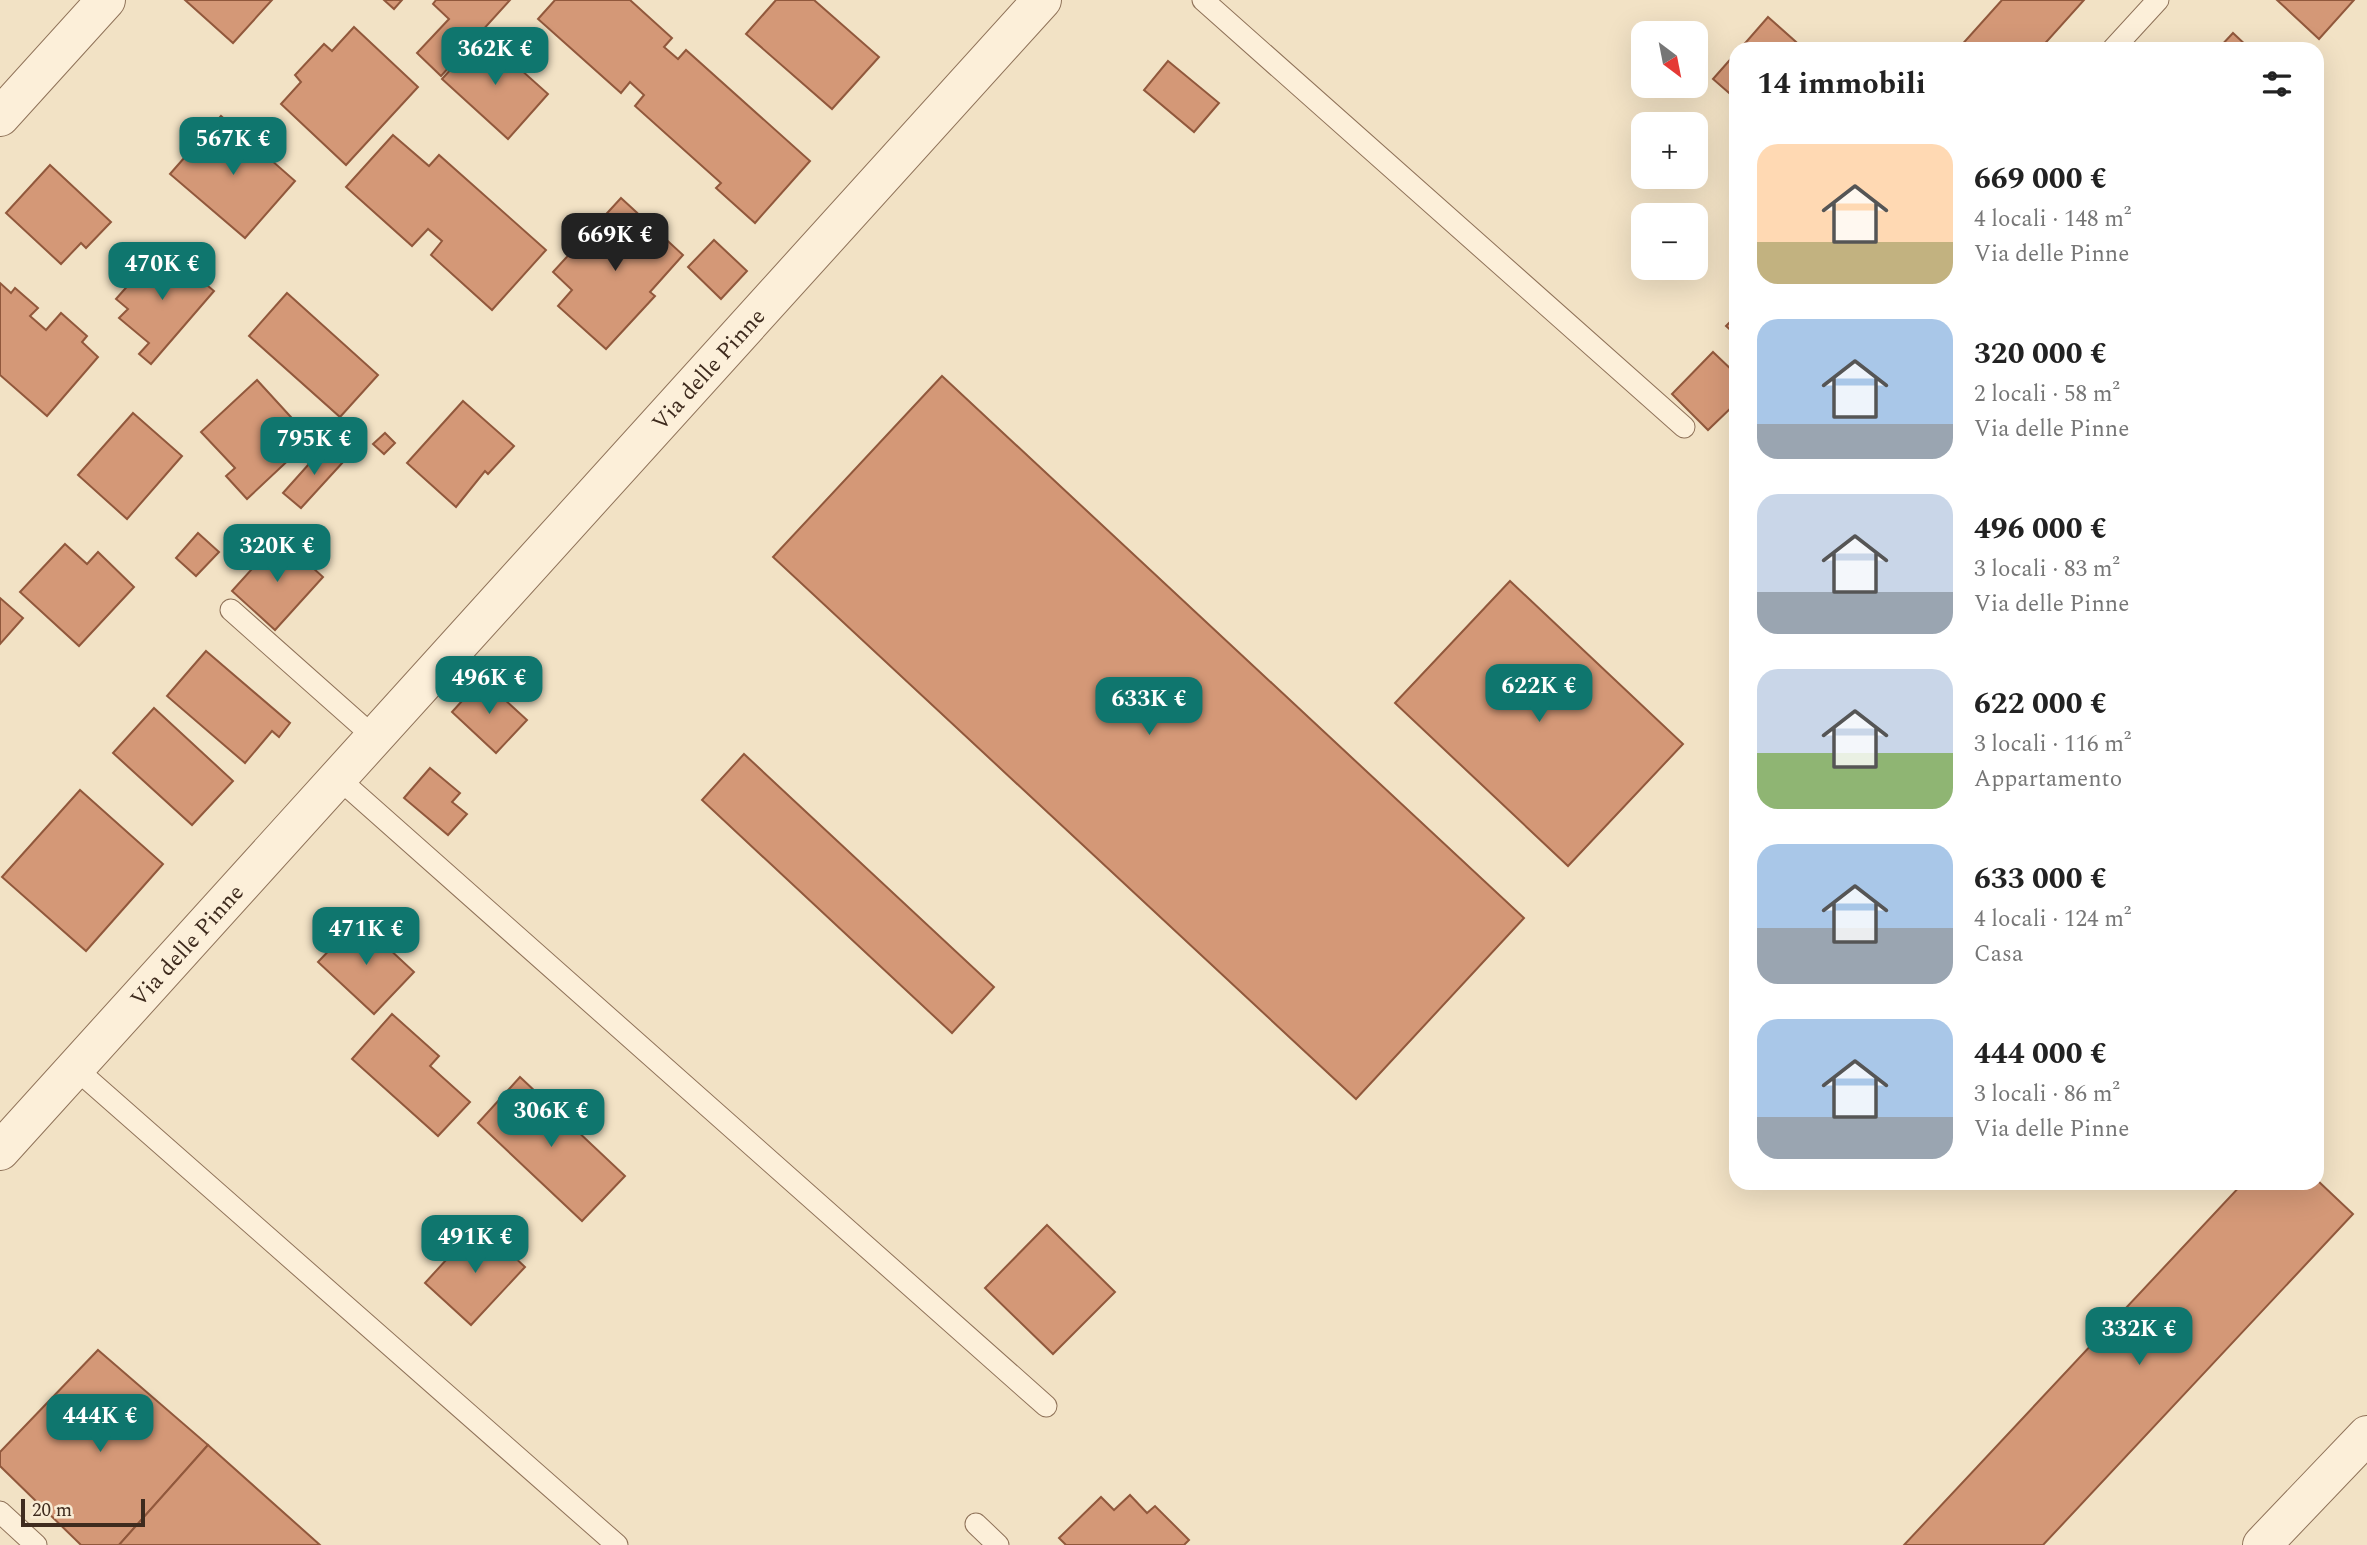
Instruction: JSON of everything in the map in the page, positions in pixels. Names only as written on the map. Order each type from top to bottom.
[{"type":"street","points":[[0,117],[106,0]]},
{"type":"street","name":"Via delle Pinne","points":[[0,1151],[1042,0]]},
{"type":"street","points":[[2262,1545],[2367,1435]]},
{"type":"lane","points":[[1203,0],[1684,428]]},
{"type":"lane","points":[[2119,42],[2158,0]]},
{"type":"lane","points":[[231,610],[374,737]]},
{"type":"lane","points":[[338,778],[1046,1406]]},
{"type":"lane","points":[[75,1068],[617,1545]]},
{"type":"lane","points":[[0,1512],[36,1545]]},
{"type":"lane","points":[[976,1524],[998,1545]]},
{"type":"building","points":[[185,0],[272,0],[233,43]]},
{"type":"building","points":[[384,0],[402,0],[394,9]]},
{"type":"building","points":[[436,0],[510,0],[441,76],[417,53],[449,19],[433,4]]},
{"type":"building","points":[[555,0],[630,0],[672,38],[664,47],[678,59],[686,50],[810,161],[755,223],[716,188],[721,183],[635,106],[644,95],[630,82],[621,93],[538,19]]},
{"type":"building","points":[[776,0],[814,0],[879,57],[832,109],[746,34]]},
{"type":"building","points":[[2002,0],[2084,0],[2046,42],[1964,42]]},
{"type":"building","points":[[2277,0],[2354,0],[2319,39]]},
{"type":"building","points":[[1768,17],[1796,42],[1746,42]]},
{"type":"building","points":[[354,27],[418,87],[346,165],[281,104],[301,82],[295,75],[324,44],[332,51]]},
{"type":"building","points":[[2233,33],[2243,42],[2225,42]]},
{"type":"building","points":[[482,35],[548,94],[508,139],[442,79]]},
{"type":"building","points":[[1168,61],[1219,103],[1194,132],[1144,90]]},
{"type":"building","points":[[1729,61],[1729,93],[1713,79]]},
{"type":"building","points":[[221,116],[295,181],[245,238],[170,174]]},
{"type":"building","points":[[393,135],[429,166],[439,155],[546,250],[492,310],[431,255],[442,241],[428,229],[412,246],[346,187]]},
{"type":"building","points":[[50,165],[111,222],[86,248],[81,243],[61,264],[6,213]]},
{"type":"building","points":[[621,198],[683,255],[650,292],[655,296],[606,349],[558,306],[572,290],[553,272]]},
{"type":"building","points":[[714,240],[747,271],[721,299],[688,267]]},
{"type":"building","points":[[162,247],[214,291],[151,364],[139,354],[149,343],[119,318],[128,309],[116,299]]},
{"type":"building","points":[[0,283],[11,293],[15,288],[38,308],[30,316],[46,330],[61,313],[87,336],[82,342],[98,357],[47,416],[0,375]]},
{"type":"building","points":[[287,293],[378,375],[340,417],[249,336]]},
{"type":"building","points":[[1713,352],[1729,367],[1729,410],[1708,430],[1672,394]]},
{"type":"building","points":[[942,376],[1524,918],[1356,1099],[773,557]]},
{"type":"building","points":[[257,380],[311,439],[247,499],[226,476],[235,468],[201,432]]},
{"type":"building","points":[[463,401],[514,446],[488,474],[485,471],[456,507],[407,463]]},
{"type":"building","points":[[133,413],[182,456],[127,519],[78,475]]},
{"type":"building","points":[[385,433],[395,443],[384,454],[373,444]]},
{"type":"building","points":[[326,445],[344,461],[301,508],[283,493]]},
{"type":"building","points":[[198,533],[219,552],[196,576],[176,558]]},
{"type":"building","points":[[280,538],[323,577],[275,630],[232,591]]},
{"type":"building","points":[[65,544],[87,564],[98,552],[134,587],[79,646],[20,592]]},
{"type":"building","points":[[1510,581],[1683,744],[1568,866],[1395,703]]},
{"type":"building","points":[[0,598],[23,618],[0,644]]},
{"type":"building","points":[[206,651],[290,723],[279,737],[272,731],[245,763],[167,696]]},
{"type":"building","points":[[482,679],[527,720],[496,753],[452,712]]},
{"type":"building","points":[[154,708],[233,781],[192,825],[113,753]]},
{"type":"building","points":[[744,754],[994,987],[952,1033],[702,800]]},
{"type":"building","points":[[430,768],[460,793],[452,802],[467,814],[448,835],[404,798]]},
{"type":"building","points":[[80,790],[163,864],[86,951],[2,877]]},
{"type":"building","points":[[358,920],[414,972],[374,1014],[318,962]]},
{"type":"building","points":[[392,1014],[439,1056],[430,1066],[470,1102],[438,1136],[352,1059]]},
{"type":"building","points":[[520,1077],[625,1176],[582,1221],[478,1123]]},
{"type":"building","points":[[2324,1187],[2353,1214],[2043,1545],[1904,1545],[2236,1190],[2324,1190]]},
{"type":"building","points":[[479,1224],[525,1267],[471,1325],[425,1283]]},
{"type":"building","points":[[1047,1225],[1115,1292],[1053,1354],[985,1288]]},
{"type":"building","points":[[98,1350],[208,1445],[119,1545],[81,1545],[0,1466],[0,1452]]},
{"type":"building","points":[[208,1445],[320,1545],[119,1545]]},
{"type":"building","points":[[1130,1495],[1147,1513],[1155,1506],[1189,1540],[1184,1545],[1066,1545],[1059,1538],[1101,1497],[1114,1510]]}]
